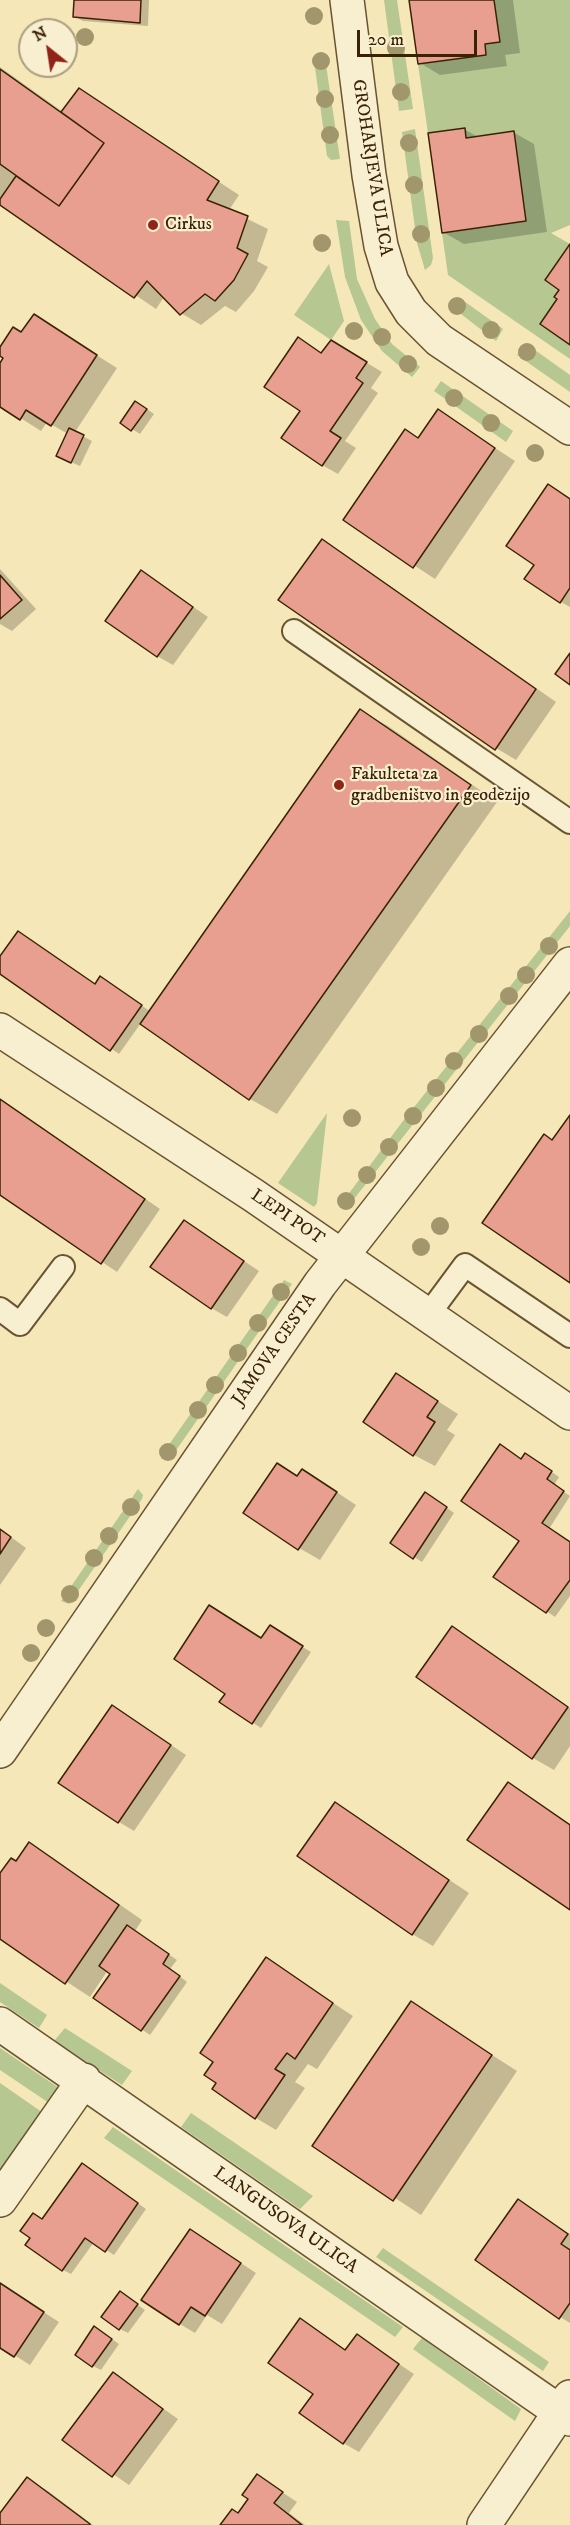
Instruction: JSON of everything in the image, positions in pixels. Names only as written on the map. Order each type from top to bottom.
[{"type":"street","name":"GROHARJEVA ULICA","points":[[347,0],[369,175],[381,246],[392,282],[411,312],[439,340],[570,428]]},
{"type":"street","name":"JAMOVA CESTA","points":[[0,1751],[320,1284],[570,964]]},
{"type":"street","name":"LEPI POT","points":[[0,1030],[343,1255],[570,1413]]},
{"type":"street","name":"LANGUSOVA ULICA","points":[[0,2024],[567,2409]]},
{"type":"street","points":[[0,2200],[84,2080]]},
{"type":"street","points":[[484,2525],[567,2409]]},
{"type":"lane","points":[[294,631],[570,822]]},
{"type":"lane","points":[[428,1315],[465,1265],[570,1336]]},
{"type":"lane","points":[[0,1309],[20,1324],[63,1267]]},
{"type":"green space","points":[[384,0],[397,0],[413,109],[399,111]]},
{"type":"green space","points":[[494,0],[570,0],[570,225],[551,233],[570,244],[545,280],[559,290],[554,297],[557,299],[540,324],[570,345],[570,359],[448,275],[442,233],[526,221],[514,131],[466,138],[464,128],[428,133],[418,64],[486,55],[485,44],[500,41]]},
{"type":"green space","points":[[325,58],[340,159],[331,160],[327,156],[314,60]]},
{"type":"green space","points":[[415,129],[433,258],[431,265],[425,270],[417,243],[402,132]]},
{"type":"green space","points":[[336,220],[349,221],[357,279],[375,319],[392,344],[420,367],[412,377],[382,351],[361,320],[345,277]]},
{"type":"green space","points":[[329,264],[344,321],[331,340],[294,315]]},
{"type":"green space","points":[[461,299],[503,329],[496,341],[448,304]]},
{"type":"green space","points":[[525,343],[570,375],[570,392],[517,355]]},
{"type":"green space","points":[[441,381],[513,431],[506,442],[434,391]]},
{"type":"green space","points":[[570,911],[570,926],[346,1209],[341,1204],[403,1121]]},
{"type":"green space","points":[[327,1113],[317,1203],[314,1207],[278,1183]]},
{"type":"green space","points":[[284,1280],[292,1284],[170,1459],[161,1456]]},
{"type":"green space","points":[[138,1489],[143,1495],[142,1499],[69,1604],[61,1601]]},
{"type":"green space","points":[[0,1983],[47,2015],[39,2028],[0,2002]]},
{"type":"green space","points":[[65,2028],[132,2071],[122,2085],[54,2041]]},
{"type":"green space","points":[[0,2048],[62,2090],[52,2105],[0,2070]]},
{"type":"green space","points":[[0,2083],[49,2117],[0,2189]]},
{"type":"green space","points":[[191,2113],[313,2196],[300,2209],[181,2127]]},
{"type":"green space","points":[[113,2127],[403,2327],[395,2337],[104,2138]]},
{"type":"green space","points":[[383,2248],[549,2362],[543,2371],[376,2257]]},
{"type":"green space","points":[[422,2338],[521,2409],[515,2421],[413,2349]]},
{"type":"building","points":[[74,0],[141,0],[140,23],[73,17]]},
{"type":"building","points":[[409,0],[494,0],[500,42],[485,44],[486,55],[418,64]]},
{"type":"building","points":[[0,69],[104,143],[59,206],[0,164]]},
{"type":"building","points":[[79,88],[219,181],[207,200],[248,216],[237,248],[248,254],[234,280],[215,301],[205,294],[180,315],[147,281],[134,298],[0,205],[0,199],[16,176],[59,206],[104,143],[61,112]]},
{"type":"building","points":[[465,128],[466,138],[514,131],[526,221],[442,233],[428,133]]},
{"type":"building","points":[[570,244],[570,345],[540,324],[557,299],[554,297],[559,290],[545,280]]},
{"type":"building","points":[[34,314],[97,355],[51,426],[26,410],[20,420],[0,407],[0,363],[3,358],[0,356],[0,347],[13,327],[21,332]]},
{"type":"building","points":[[298,337],[321,353],[331,340],[367,362],[356,378],[363,383],[330,431],[341,438],[322,466],[281,438],[300,411],[264,387]]},
{"type":"building","points":[[135,401],[147,409],[131,431],[120,423]]},
{"type":"building","points":[[438,409],[495,448],[413,568],[343,520],[405,429],[418,438]]},
{"type":"building","points":[[69,428],[84,435],[71,463],[56,456]]},
{"type":"building","points":[[548,484],[570,499],[570,588],[560,603],[524,579],[534,565],[506,546]]},
{"type":"building","points":[[322,539],[536,689],[495,750],[278,600]]},
{"type":"building","points":[[141,570],[193,607],[157,657],[105,621]]},
{"type":"building","points":[[0,575],[22,600],[0,619]]},
{"type":"building","points":[[570,653],[570,685],[555,674]]},
{"type":"building","name":"Fakulteta za gradbeništvo in geodezijo","points":[[360,709],[471,785],[249,1100],[140,1024]]},
{"type":"building","points":[[18,931],[95,984],[100,976],[142,1005],[110,1051],[0,974],[0,956]]},
{"type":"building","points":[[0,1099],[145,1199],[101,1264],[0,1195]]},
{"type":"building","points":[[570,1115],[570,1283],[482,1223],[544,1134],[552,1140]]},
{"type":"building","points":[[184,1220],[244,1261],[211,1309],[150,1267]]},
{"type":"building","points":[[396,1373],[438,1401],[427,1417],[435,1422],[413,1456],[363,1422]]},
{"type":"building","points":[[500,1444],[521,1459],[525,1453],[552,1471],[547,1479],[564,1491],[542,1523],[570,1542],[570,1580],[546,1613],[493,1577],[519,1541],[461,1501]]},
{"type":"building","points":[[277,1463],[297,1476],[302,1469],[337,1492],[298,1550],[243,1513]]},
{"type":"building","points":[[425,1492],[447,1507],[413,1559],[390,1543]]},
{"type":"building","points":[[0,1529],[11,1537],[0,1554]]},
{"type":"building","points":[[209,1605],[261,1638],[270,1625],[303,1646],[252,1724],[219,1702],[225,1694],[174,1659]]},
{"type":"building","points":[[452,1626],[568,1707],[532,1759],[416,1677]]},
{"type":"building","points":[[112,1705],[171,1745],[118,1823],[58,1783]]},
{"type":"building","points":[[508,1782],[570,1825],[570,1910],[467,1840]]},
{"type":"building","points":[[335,1802],[449,1880],[412,1935],[297,1856]]},
{"type":"building","points":[[29,1842],[119,1905],[65,1984],[0,1939],[0,1873],[11,1858],[16,1861]]},
{"type":"building","points":[[127,1925],[169,1954],[163,1964],[180,1976],[141,2031],[93,1998],[110,1974],[99,1966]]},
{"type":"building","points":[[266,1957],[333,2003],[295,2059],[287,2053],[275,2069],[285,2075],[255,2119],[212,2089],[216,2083],[204,2075],[213,2062],[200,2053]]},
{"type":"building","points":[[411,2001],[492,2055],[393,2201],[312,2146]]},
{"type":"building","points":[[82,2163],[138,2203],[105,2252],[85,2238],[62,2271],[25,2245],[30,2238],[20,2231],[33,2213],[42,2219]]},
{"type":"building","points":[[518,2199],[568,2234],[561,2244],[570,2250],[570,2303],[559,2319],[475,2260]]},
{"type":"building","points":[[190,2229],[241,2263],[205,2316],[191,2307],[179,2325],[141,2300]]},
{"type":"building","points":[[0,2283],[44,2312],[14,2357],[0,2348]]},
{"type":"building","points":[[120,2291],[138,2304],[119,2330],[101,2317]]},
{"type":"building","points":[[300,2318],[345,2350],[357,2334],[399,2364],[343,2444],[299,2413],[313,2394],[268,2363]]},
{"type":"building","points":[[94,2326],[112,2339],[92,2367],[75,2355]]},
{"type":"building","points":[[113,2372],[163,2409],[112,2477],[62,2440]]},
{"type":"building","points":[[257,2474],[283,2492],[274,2503],[302,2525],[220,2525],[232,2509],[238,2513],[248,2499],[242,2495]]},
{"type":"building","points":[[27,2477],[90,2525],[0,2525],[0,2513]]},
{"type":"place","name":"Cirkus","points":[[153,225]]},
{"type":"place","name":"Fakulteta za gradbeništvo in geodezijo","points":[[339,785]]}]
